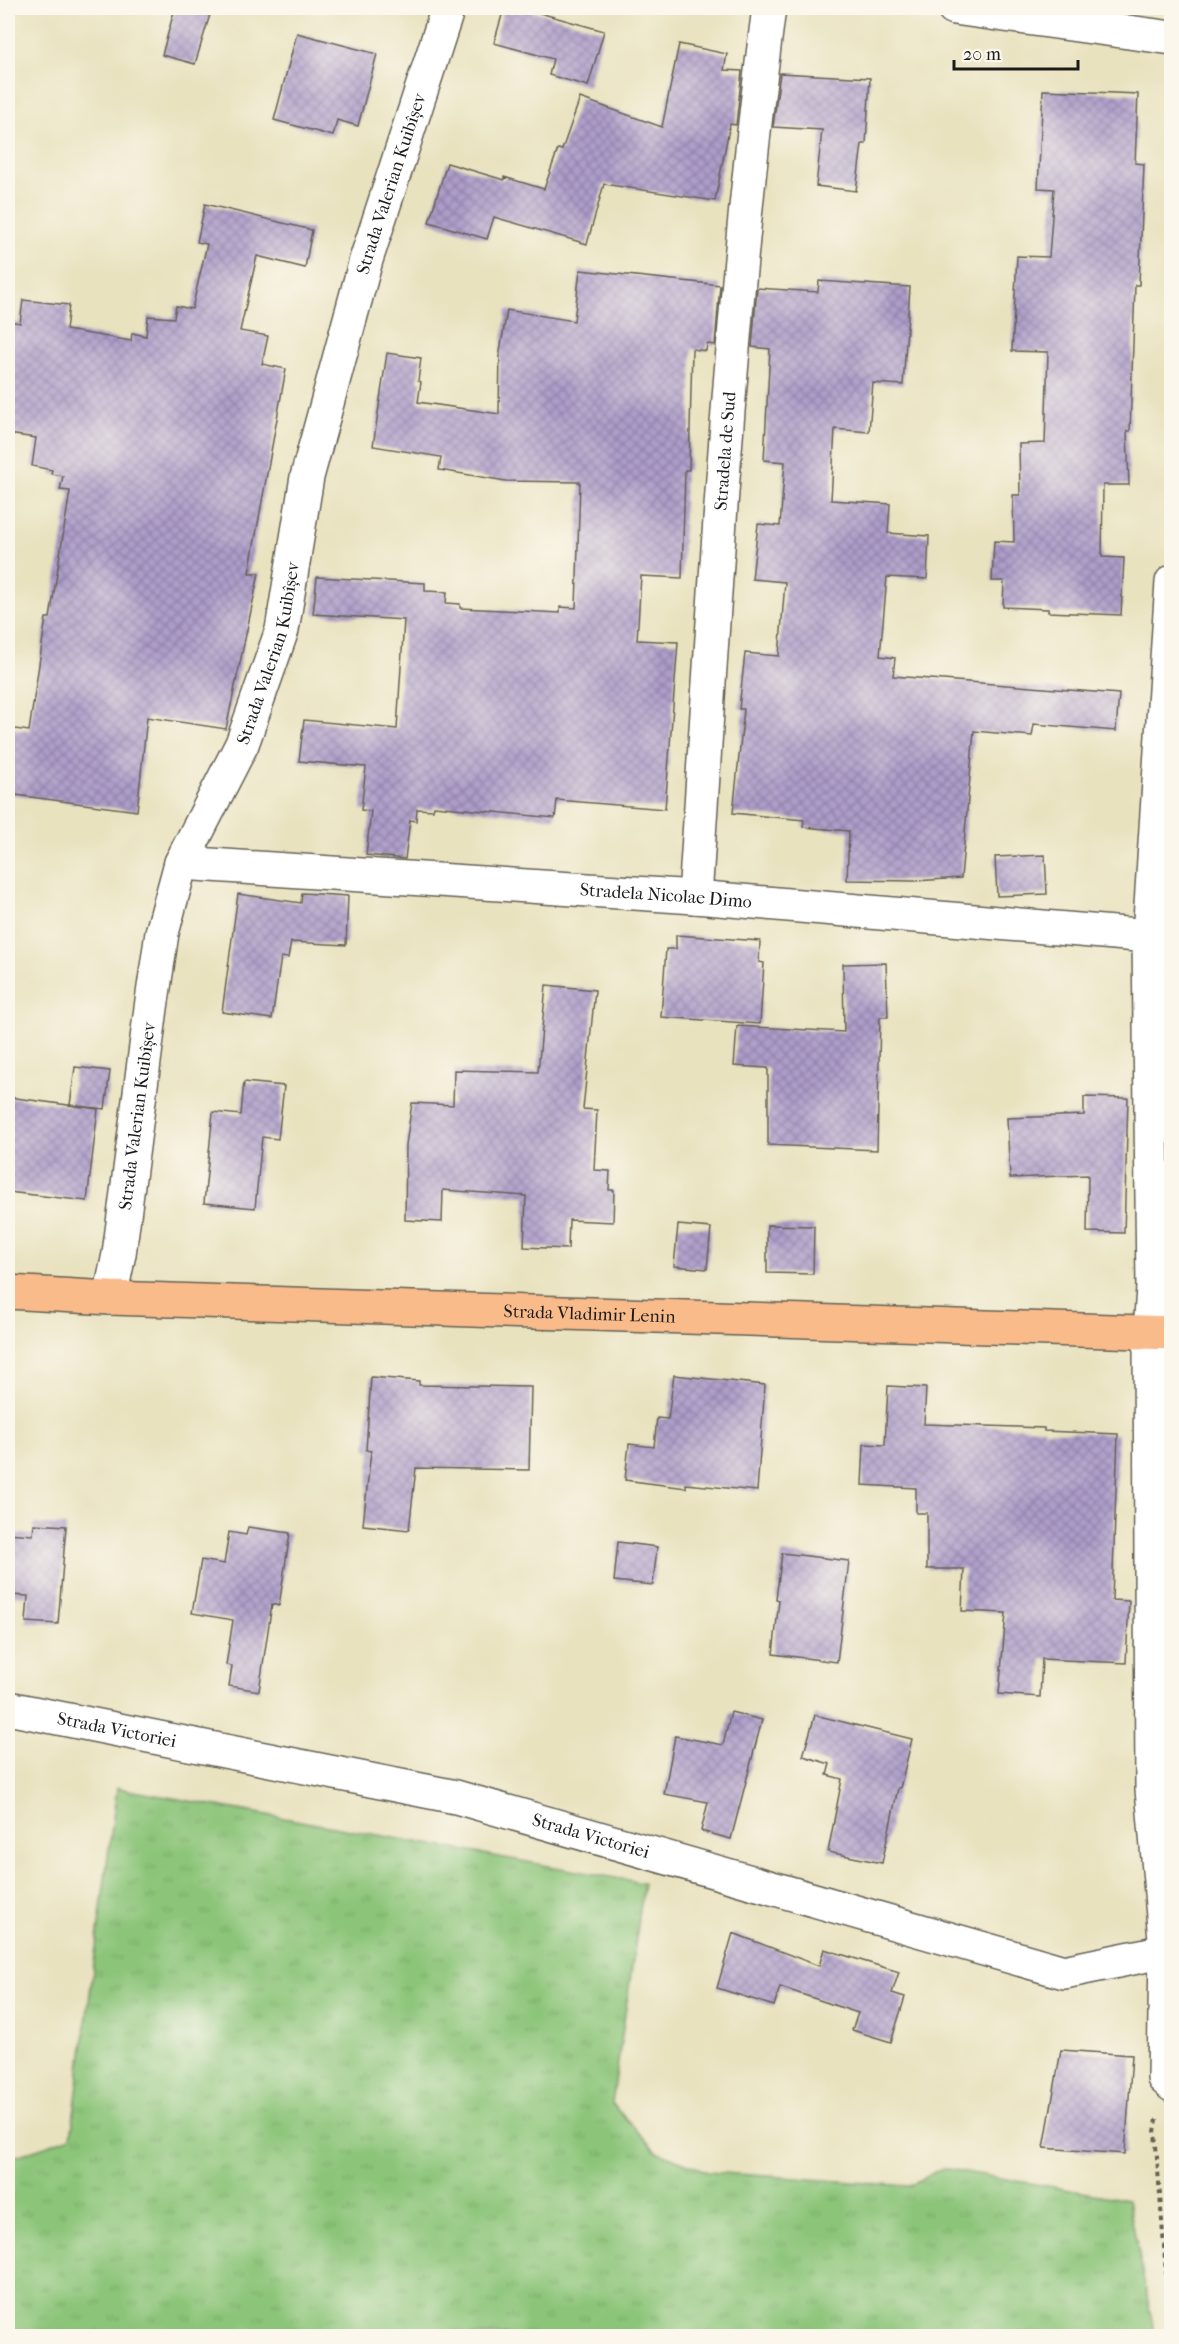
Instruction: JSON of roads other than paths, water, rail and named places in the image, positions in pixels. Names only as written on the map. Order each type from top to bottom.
[{"type":"main road","name":"Strada Vladimir Lenin","points":[[8,1292],[110,1298],[1161,1333]]},
{"type":"street","name":"Strada Valerian Kuibîșev","points":[[110,1298],[119,1254],[150,1008],[162,933],[181,863],[242,744],[282,630],[307,477],[366,260],[448,8]]},
{"type":"street","name":"Stradela de Sud","points":[[695,897],[727,419],[760,72],[769,8]]},
{"type":"street","points":[[954,8],[1172,38]]},
{"type":"street","points":[[1168,2082],[1162,1789],[1161,1333],[1153,1276],[1149,936],[1170,642],[1172,582]]},
{"type":"street","name":"Stradela Nicolae Dimo","points":[[181,863],[695,897],[1149,936]]},
{"type":"street","name":"Strada Victoriei","points":[[8,1708],[456,1797],[1064,1972],[1166,1951]]}]
